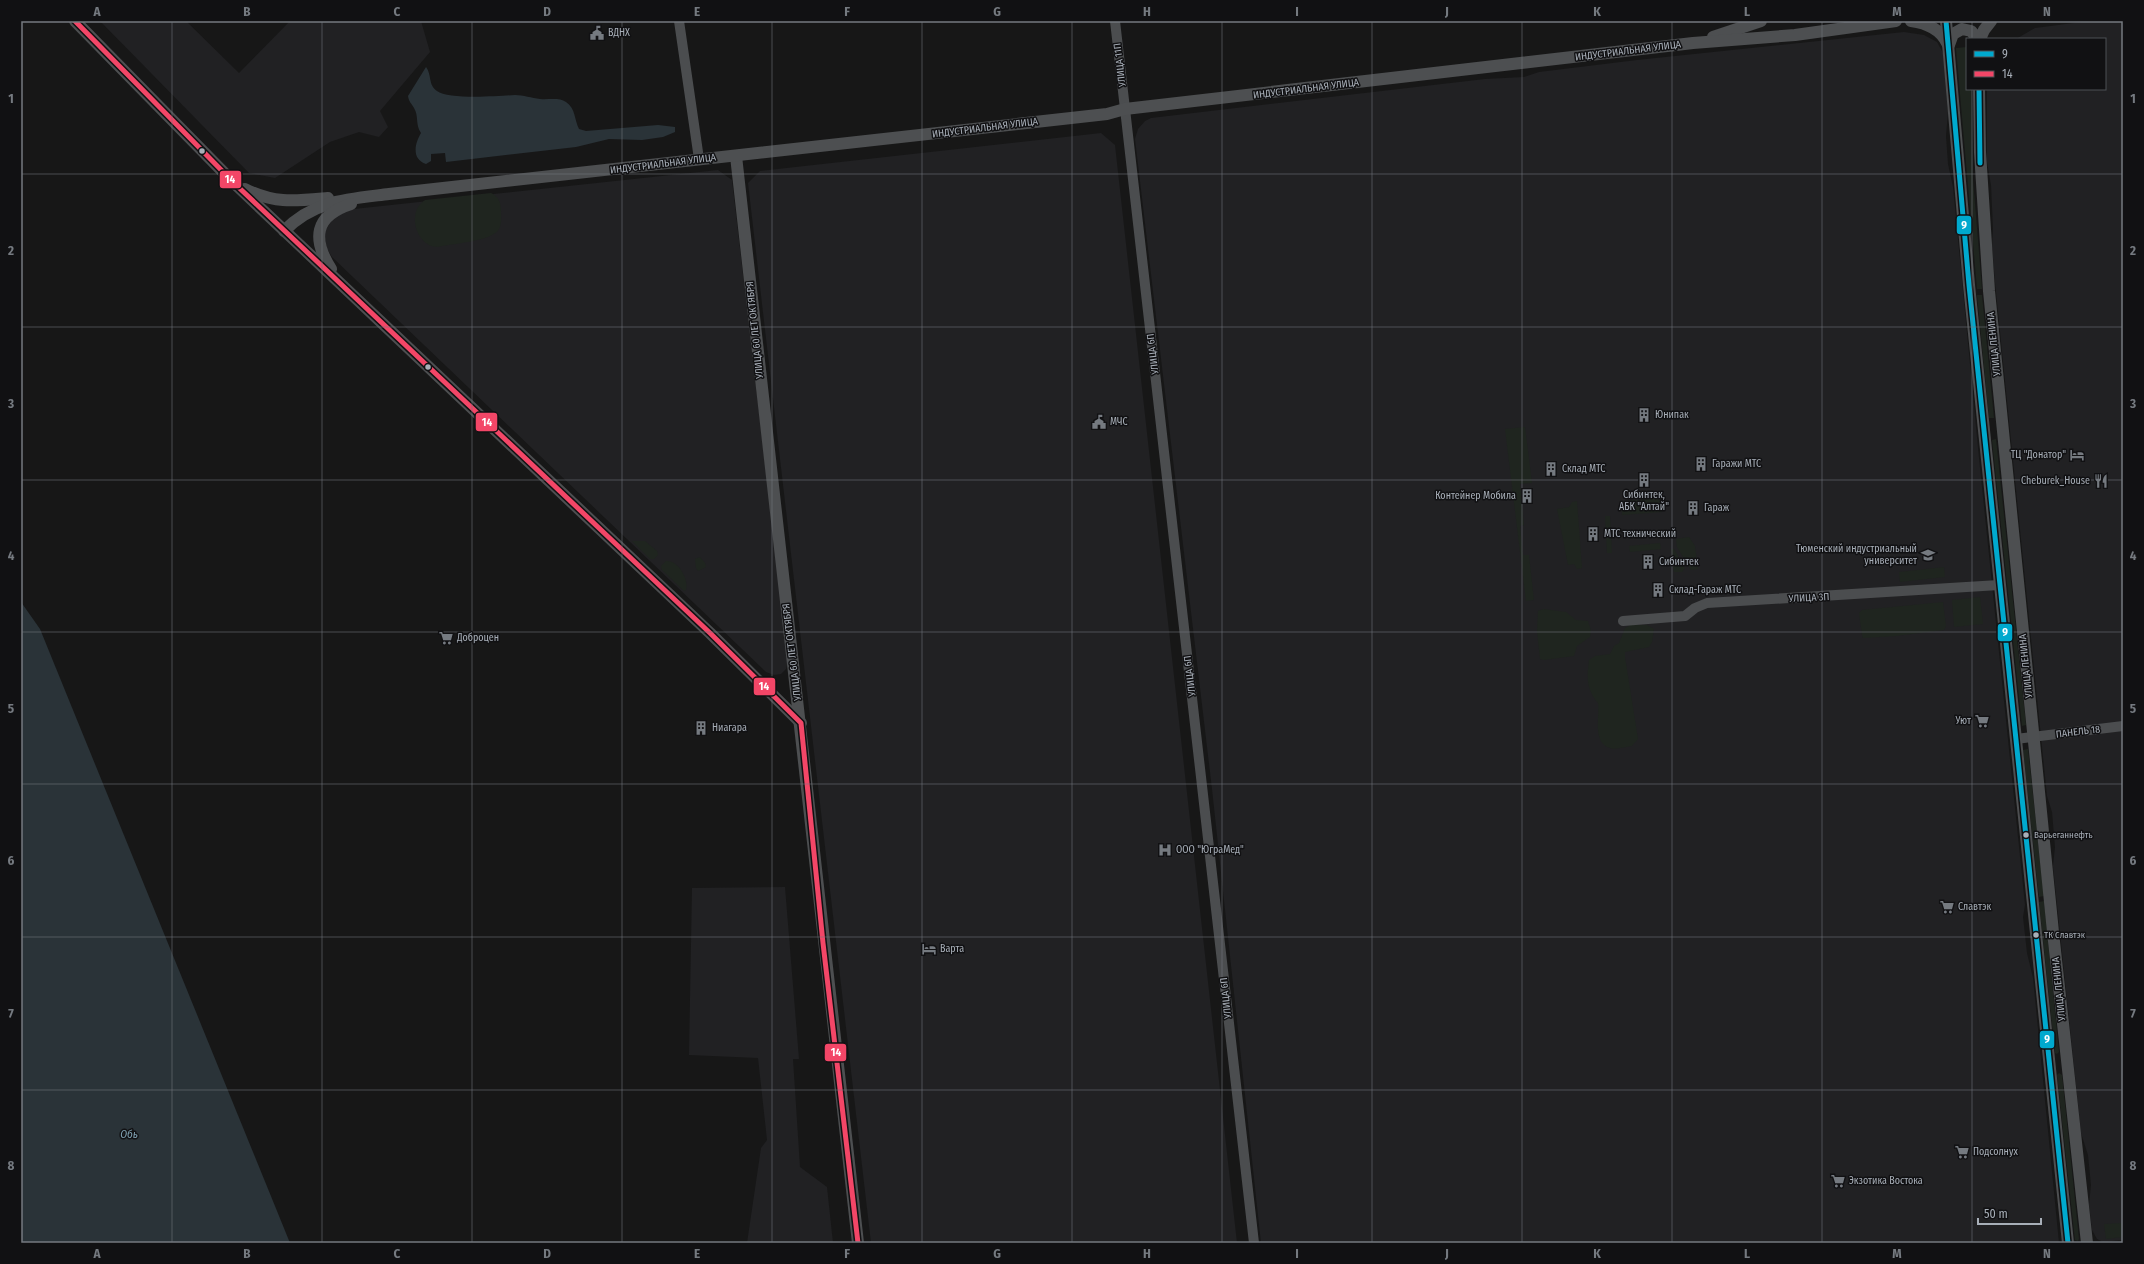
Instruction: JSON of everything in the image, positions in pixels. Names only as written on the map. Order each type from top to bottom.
[{"type":"main road","points":[[75,21],[234,183],[599,527],[801,723]]},
{"type":"main road","name":"ИНДУСТРИАЛЬНАЯ УЛИЦА","points":[[1693,43],[1761,21]]},
{"type":"main road","name":"ИНДУСТРИАЛЬНАЯ УЛИЦА","points":[[284,231],[300,216],[318,206],[344,200],[389,194],[1091,116],[1125,110],[1693,43],[1795,35],[1896,21]]},
{"type":"main road","points":[[1911,21],[1927,25],[1937,30],[1948,46]]},
{"type":"main road","name":"УЛИЦА ЛЕНИНА","points":[[1946,21],[1969,285],[2068,1243]]},
{"type":"main road","points":[[1980,38],[1991,21]]},
{"type":"main road","points":[[1948,46],[1953,34],[1962,29],[1972,31],[1978,38]]},
{"type":"main road","name":"УЛИЦА ЛЕНИНА","points":[[1979,90],[1980,160],[1986,259],[2066,1061],[2087,1243]]},
{"type":"main road","name":"УЛИЦА 60 ЛЕТ ОКТЯБРЯ","points":[[736,156],[801,723],[823,943],[858,1243]]},
{"type":"main road","points":[[234,183],[258,196],[277,201],[389,194]]},
{"type":"main road","points":[[340,284],[323,256],[319,245],[320,227],[325,219],[341,208],[389,194]]},
{"type":"main road","points":[[1984,429],[2002,427]]},
{"type":"main road","points":[[2049,1063],[2066,1061]]},
{"type":"street","points":[[679,21],[699,159]]},
{"type":"street","name":"УЛИЦА 11П","points":[[1114,21],[1125,110]]},
{"type":"street","name":"УЛИЦА 6П","points":[[1125,110],[1254,1243]]},
{"type":"street","name":"УЛИЦА 3П","points":[[1623,621],[1685,616],[1695,608],[1707,603],[1999,585]]},
{"type":"street","name":"ПАНЕЛЬ 18","points":[[2016,739],[2123,726]]},
{"type":"shaded area","points":[[100,21],[186,21],[239,73],[290,21],[421,21],[430,52],[380,111],[388,127],[379,137],[359,132],[330,142],[275,178],[249,173]]},
{"type":"shaded area","points":[[2089,21],[2123,21],[2123,1240],[2103,1242],[2097,1239],[2092,1230],[2089,1205],[2091,1185],[2088,1155],[2081,1133],[2053,866],[2055,847],[2052,812],[2047,796],[1995,282],[1992,246],[1993,229],[1991,185],[1987,162],[1987,90],[2106,90],[2106,38],[2018,38],[2035,28]]},
{"type":"shaded area","points":[[1904,32],[1924,35],[1937,42],[1943,53],[1948,112],[1946,136],[1948,164],[1953,187],[2025,905],[2023,917],[2027,953],[2033,978],[2059,1243],[1261,1243],[1212,789],[1135,139],[1138,129],[1145,121],[1151,118],[1485,79],[1524,77],[1539,72],[1637,60]]},
{"type":"shaded area","points":[[1966,47],[1966,90],[1972,90],[1973,179],[1982,289],[1977,289],[1956,48]]},
{"type":"shaded area","points":[[1101,133],[1115,145],[1237,1243],[871,1243],[748,183],[760,171]]},
{"type":"shaded area","points":[[718,170],[732,180],[788,661],[786,669],[781,674],[774,675],[766,672],[332,257],[327,249],[325,239],[325,231],[334,217],[354,209]]},
{"type":"shaded area","points":[[491,193],[498,198],[501,208],[501,225],[495,233],[481,239],[437,247],[424,241],[419,235],[416,228],[416,212],[419,205],[425,200]]},
{"type":"shaded area","points":[[1977,295],[1982,295],[1994,418],[1989,418]]},
{"type":"shaded area","points":[[1525,427],[1532,483],[1520,484],[1524,525],[1520,526],[1523,555],[1529,555],[1534,600],[1526,601],[1505,429]]},
{"type":"shaded area","points":[[1996,439],[2026,725],[2022,726],[1992,440]]},
{"type":"shaded area","points":[[1661,498],[1662,512],[1622,515],[1621,501]]},
{"type":"shaded area","points":[[1577,501],[1582,568],[1577,569],[1574,564],[1568,565],[1557,509],[1569,507],[1572,502]]},
{"type":"shaded area","points":[[1605,516],[1610,516],[1612,553],[1607,553]]},
{"type":"shaded area","points":[[1689,537],[1695,546],[1698,569],[1691,570],[1677,547],[1676,539]]},
{"type":"shaded area","points":[[632,541],[645,541],[657,551],[658,555],[654,559],[650,559]]},
{"type":"shaded area","points":[[1660,543],[1661,549],[1630,552],[1629,546]]},
{"type":"shaded area","points":[[1671,549],[1674,549],[1685,568],[1682,572],[1674,572]]},
{"type":"shaded area","points":[[700,557],[705,563],[706,567],[698,571],[696,568],[695,559]]},
{"type":"shaded area","points":[[666,561],[675,564],[682,571],[686,581],[686,590],[684,591],[662,570],[661,566]]},
{"type":"shaded area","points":[[1944,567],[1945,577],[1900,582],[1899,572]]},
{"type":"shaded area","points":[[1980,597],[1983,624],[1954,627],[1952,600]]},
{"type":"shaded area","points":[[1943,602],[1946,626],[1944,630],[1896,636],[1863,638],[1859,613],[1862,610]]},
{"type":"shaded area","points":[[1543,609],[1566,612],[1576,620],[1588,621],[1591,631],[1590,637],[1577,646],[1574,656],[1544,660],[1540,659],[1537,631],[1538,611]]},
{"type":"shaded area","points":[[1631,625],[1647,625],[1654,629],[1652,642],[1649,647],[1625,652],[1638,739],[1632,746],[1612,749],[1604,745],[1599,735],[1598,703],[1591,693],[1588,683],[1589,660],[1595,656],[1610,654],[1614,646],[1619,643],[1625,628]]},
{"type":"shaded area","points":[[2028,749],[2044,896],[2039,897],[2023,750]]},
{"type":"shaded area","points":[[785,887],[799,1059],[793,1059],[800,1167],[827,1187],[833,1243],[747,1243],[761,1148],[767,1140],[758,1058],[689,1055],[692,888]]},
{"type":"shaded area","points":[[2044,901],[2059,1052],[2057,1054],[2055,1053],[2039,902]]},
{"type":"shaded area","points":[[2059,1073],[2062,1075],[2078,1241],[2075,1240],[2057,1075]]},
{"type":"shaded area","points":[[2123,1223],[2123,1237],[2106,1239],[2104,1224]]},
{"type":"water","points":[[426,67],[432,86],[434,89],[443,94],[474,97],[518,95],[540,99],[563,100],[572,108],[579,129],[586,131],[658,125],[675,127],[675,132],[663,137],[642,140],[609,139],[576,147],[446,162],[445,153],[431,154],[431,161],[426,164],[421,162],[416,155],[417,141],[421,133],[415,111],[408,96]]},
{"type":"water","name":"Обь","points":[[21,602],[40,629],[290,1243],[21,1243]]},
{"type":"transit line","name":"14","points":[[75,21],[234,183],[710,633],[801,723],[823,943],[858,1243]]},
{"type":"transit line","name":"9","points":[[1946,21],[1969,285],[2068,1243]]},
{"type":"transit line","name":"9","points":[[1979,90],[1980,163]]},
{"type":"place","name":"ВДНХ","points":[[597,33]]},
{"type":"place","name":"Юнипак","points":[[1644,415]]},
{"type":"place","name":"МЧС","points":[[1099,422]]},
{"type":"place","name":"ТЦ \"Донатор\"","points":[[2077,455]]},
{"type":"place","name":"Гаражи МТС","points":[[1701,464]]},
{"type":"place","name":"Склад МТС","points":[[1551,469]]},
{"type":"place","name":"Сибинтек, АБК \"Алтай\"","points":[[1644,480]]},
{"type":"place","name":"Cheburek_House","points":[[2101,481]]},
{"type":"place","name":"Контейнер Мобила","points":[[1527,496]]},
{"type":"place","name":"Гараж","points":[[1693,508]]},
{"type":"place","name":"МТС технический","points":[[1593,534]]},
{"type":"place","name":"Тюменский индустриальный университет","points":[[1928,555]]},
{"type":"place","name":"Сибинтек","points":[[1648,562]]},
{"type":"place","name":"Склад-Гараж МТС","points":[[1658,590]]},
{"type":"place","name":"Доброцен","points":[[446,638]]},
{"type":"place","name":"Уют","points":[[1982,721]]},
{"type":"place","name":"Ниагара","points":[[701,728]]},
{"type":"place","name":"Варьеганнефть","points":[[2026,835]]},
{"type":"place","name":"ООО \"ЮграМед\"","points":[[1165,850]]},
{"type":"place","name":"Славтэк","points":[[1947,907]]},
{"type":"place","name":"ТК Славтэк","points":[[2036,935]]},
{"type":"place","name":"Варта","points":[[929,949]]},
{"type":"place","name":"Подсолнух","points":[[1962,1152]]},
{"type":"place","name":"Экзотика Востока","points":[[1838,1181]]}]
